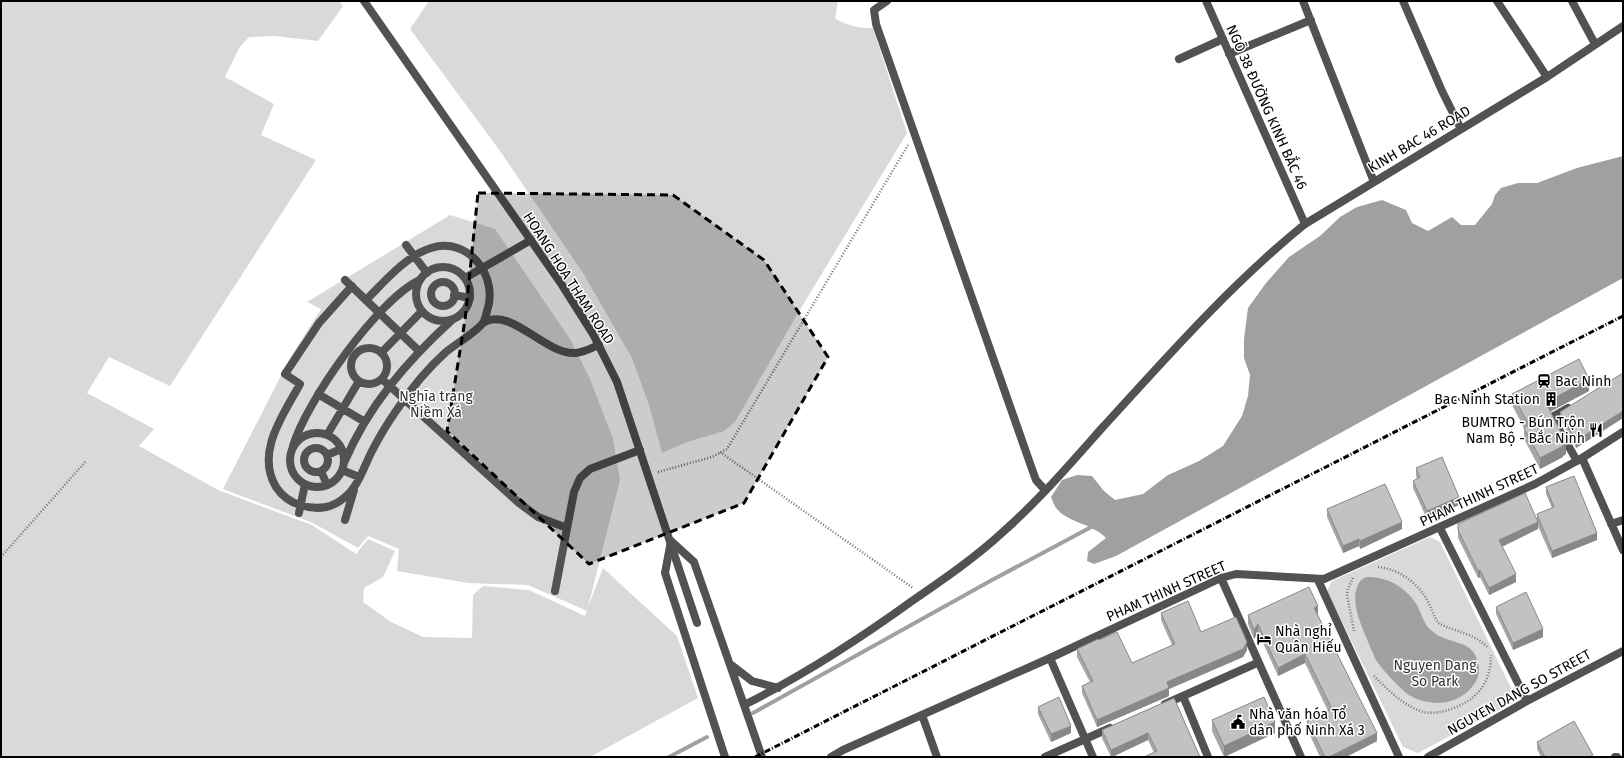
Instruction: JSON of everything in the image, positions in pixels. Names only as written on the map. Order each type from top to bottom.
[{"type":"street","name":"HOANG HOA THAM ROAD","points":[[364,1],[566,291],[599,344],[617,382],[697,623]]},
{"type":"street","points":[[886,1],[874,10],[876,24],[1032,469],[1036,480],[1045,490]]},
{"type":"street","name":"NGÕ 38 ĐƯỜNG KINH BẮC 46","points":[[1206,1],[1305,224]]},
{"type":"street","points":[[1303,1],[1374,182]]},
{"type":"street","points":[[1403,1],[1442,90],[1461,129]]},
{"type":"street","points":[[1497,1],[1547,77]]},
{"type":"street","points":[[1572,1],[1595,44]]},
{"type":"street","points":[[1230,54],[1311,20]]},
{"type":"street","name":"KINH BAC 46 ROAD","points":[[744,705],[810,670],[952,573],[1004,531],[1045,490],[1205,316],[1270,252],[1305,224],[1547,77],[1623,26]]},
{"type":"street","points":[[1179,59],[1223,39]]},
{"type":"street","points":[[465,278],[531,240]]},
{"type":"street","points":[[406,245],[427,273]]},
{"type":"street","points":[[366,300],[394,272],[415,256],[432,247],[454,247],[473,256],[482,268],[490,284],[491,296],[483,323]]},
{"type":"street","points":[[438,267],[448,267],[458,271],[465,278],[469,286],[470,298],[464,311],[452,320],[419,351],[390,385],[365,422],[338,477],[327,485],[318,487],[305,484],[296,477],[291,470],[290,458],[293,446],[301,426],[336,364],[380,314],[408,286],[420,280],[427,273],[438,267]]},
{"type":"street","points":[[444,282],[448,267]]},
{"type":"street","points":[[345,280],[419,351]]},
{"type":"street","points":[[420,280],[416,290],[418,304],[422,311],[428,317],[440,321],[452,320]]},
{"type":"street","points":[[444,282],[452,287],[454,296],[449,304],[442,306],[432,300],[431,293],[435,285],[444,282]]},
{"type":"street","points":[[352,286],[316,328],[285,374],[300,384],[273,439],[269,452],[269,470],[279,491],[300,509],[333,505],[351,492],[356,485]]},
{"type":"street","points":[[416,290],[431,293]]},
{"type":"street","points":[[454,296],[470,298]]},
{"type":"street","points":[[440,321],[442,306]]},
{"type":"street","points":[[381,353],[422,311]]},
{"type":"street","points":[[345,520],[359,477],[382,434],[405,399],[419,381],[446,352],[483,323],[489,319],[502,319],[558,349],[574,354],[599,344]]},
{"type":"street","points":[[368,349],[381,353],[387,364],[386,374],[382,379],[373,384],[359,381],[352,371],[351,366],[358,352],[368,349]]},
{"type":"street","points":[[382,379],[519,503],[538,516],[567,528]]},
{"type":"street","points":[[327,435],[359,381]]},
{"type":"street","points":[[318,394],[365,422]]},
{"type":"street","points":[[1577,403],[1552,417],[1580,459],[1623,550]]},
{"type":"street","name":"PHAM THINH STREET","points":[[831,757],[845,753],[922,715],[1050,658],[1221,578],[1241,574],[1324,580],[1535,484],[1580,459],[1623,432]]},
{"type":"street","points":[[293,446],[305,435],[318,433],[327,435],[336,441],[342,449],[343,467]]},
{"type":"street","points":[[305,435],[312,449]]},
{"type":"street","points":[[312,449],[323,450],[327,455],[327,464],[321,471],[311,471],[305,464],[306,454],[312,449]]},
{"type":"street","points":[[327,455],[342,449]]},
{"type":"street","points":[[554,591],[574,492],[580,478],[590,469],[640,450]]},
{"type":"street","points":[[291,470],[305,464]]},
{"type":"street","points":[[343,467],[359,477]]},
{"type":"street","points":[[321,471],[327,485]]},
{"type":"street","points":[[300,509],[305,484]]},
{"type":"street","points":[[1611,524],[1623,520]]},
{"type":"street","points":[[1440,528],[1527,701]]},
{"type":"street","points":[[671,541],[694,562],[762,757]]},
{"type":"street","points":[[671,541],[665,574],[725,757]]},
{"type":"street","points":[[1221,578],[1257,663],[1301,757]]},
{"type":"street","points":[[1318,580],[1398,757]]},
{"type":"street","name":"NGUYEN DANG SO STREET","points":[[1428,757],[1527,701],[1623,651]]},
{"type":"street","points":[[1050,658],[1093,757]]},
{"type":"street","points":[[730,663],[752,681],[778,688]]},
{"type":"street","points":[[1155,708],[1257,663]]},
{"type":"street","points":[[1183,696],[1208,757]]},
{"type":"street","points":[[922,715],[937,757]]},
{"type":"street","points":[[1045,757],[1120,724]]},
{"type":"path","points":[[649,475],[712,457],[726,448],[914,134]]},
{"type":"path","points":[[720,452],[876,560],[922,594]]},
{"type":"path","points":[[1,557],[86,461]]},
{"type":"path","points":[[1374,566],[1390,569],[1403,574],[1412,581],[1426,598],[1438,623],[1473,637],[1481,641],[1487,647]]},
{"type":"path","points":[[1355,576],[1349,584],[1347,595],[1355,635]]},
{"type":"path","points":[[1374,675],[1397,697],[1414,708],[1423,712],[1438,712],[1463,704],[1477,694],[1486,683],[1489,675],[1491,655]]},
{"type":"highlighted area","points":[[478,193],[673,195],[764,260],[828,357],[744,503],[589,564],[447,431],[465,320]]},
{"type":"green space","name":"Nghĩa trang Niềm Xá","points":[[1,1],[339,1],[343,6],[318,41],[275,36],[249,37],[239,48],[225,77],[274,104],[261,135],[316,160],[170,386],[109,357],[87,393],[154,429],[139,446],[218,490],[312,525],[356,554],[368,539],[395,551],[383,577],[364,588],[363,602],[391,622],[423,637],[472,638],[473,595],[483,586],[529,590],[585,616],[587,611],[528,585],[468,583],[397,571],[399,549],[368,536],[358,548],[313,523],[223,489],[290,358],[321,309],[307,302],[450,215],[495,229],[570,339],[590,379],[613,439],[620,480],[588,607],[603,568],[677,636],[698,698],[590,757],[1,757]]},
{"type":"green space","points":[[429,1],[838,1],[835,19],[854,26],[873,28],[907,133],[798,313],[735,422],[724,431],[687,442],[662,453],[649,405],[632,358],[583,273],[500,151],[410,29]]},
{"type":"green space","name":"Nguyen Dang So Park","points":[[1430,537],[1440,542],[1514,694],[1508,705],[1418,753],[1403,747],[1327,591],[1332,581]]},
{"type":"shaded area","points":[[1623,156],[1623,278],[1116,556],[1094,564],[1087,561],[1088,552],[1106,538],[1094,529],[1067,517],[1056,508],[1051,497],[1062,480],[1077,475],[1092,476],[1104,491],[1115,500],[1143,494],[1168,475],[1199,461],[1223,446],[1242,416],[1248,396],[1250,375],[1244,358],[1244,339],[1248,308],[1266,283],[1289,257],[1320,236],[1340,217],[1357,207],[1382,200],[1406,210],[1412,223],[1428,231],[1452,217],[1461,225],[1475,225],[1492,204],[1495,195],[1501,188],[1518,183],[1537,183],[1577,168]]},
{"type":"shaded area","points":[[1366,577],[1381,578],[1401,588],[1417,605],[1425,622],[1432,631],[1439,636],[1468,647],[1473,652],[1477,659],[1479,674],[1469,690],[1457,699],[1436,703],[1422,701],[1409,695],[1391,679],[1375,659],[1358,614],[1355,596],[1361,580]]},
{"type":"building","points":[[1579,359],[1589,379],[1549,401],[1547,405],[1566,442],[1562,445],[1563,446],[1540,458],[1524,428],[1529,425],[1512,394]]},
{"type":"building","points":[[1623,373],[1623,411],[1576,441],[1560,412]]},
{"type":"building","points":[[1442,457],[1459,497],[1427,511],[1413,481],[1420,477],[1416,468]]},
{"type":"building","points":[[1574,476],[1597,533],[1552,551],[1537,514],[1554,507],[1546,487]]},
{"type":"building","points":[[1385,484],[1402,522],[1360,541],[1359,539],[1343,546],[1327,509]]},
{"type":"building","points":[[1525,493],[1538,522],[1499,540],[1516,574],[1489,588],[1480,570],[1478,571],[1458,530],[1458,524]]},
{"type":"building","points":[[1309,587],[1318,606],[1314,608],[1377,733],[1329,757],[1325,757],[1307,721],[1332,709],[1305,654],[1278,668],[1258,624],[1254,630],[1248,615]]},
{"type":"building","points":[[1526,592],[1543,629],[1513,643],[1496,607]]},
{"type":"building","points":[[1188,601],[1201,632],[1236,617],[1247,642],[1243,649],[1167,682],[1169,688],[1097,720],[1082,686],[1093,681],[1077,649],[1117,632],[1132,663],[1175,644],[1161,613]]},
{"type":"building","points":[[1059,697],[1071,726],[1051,734],[1038,707]]},
{"type":"building","points":[[1264,697],[1275,722],[1224,746],[1212,720]]},
{"type":"building","points":[[1174,698],[1200,757],[1144,757],[1157,751],[1148,733],[1111,750],[1102,730]]},
{"type":"building","points":[[1574,721],[1593,755],[1589,757],[1545,757],[1537,742]]},
{"type":"waterway","points":[[753,713],[992,580],[1095,525]]},
{"type":"waterway","points":[[669,757],[707,737]]},
{"type":"railway","points":[[755,757],[1623,316]]},
{"type":"place","name":"Bac Ninh","points":[[1544,381]]},
{"type":"place","name":"Bac Ninh Station","points":[[1551,399]]},
{"type":"place","name":"BUMTRO - Bún Trộn Nam Bộ - Bắc Ninh","points":[[1596,430]]},
{"type":"place","name":"Nhà nghỉ Quân Hiếu","points":[[1264,639]]},
{"type":"place","name":"Nhà văn hóa Tổ dân phố Ninh Xá 3","points":[[1238,722]]}]
